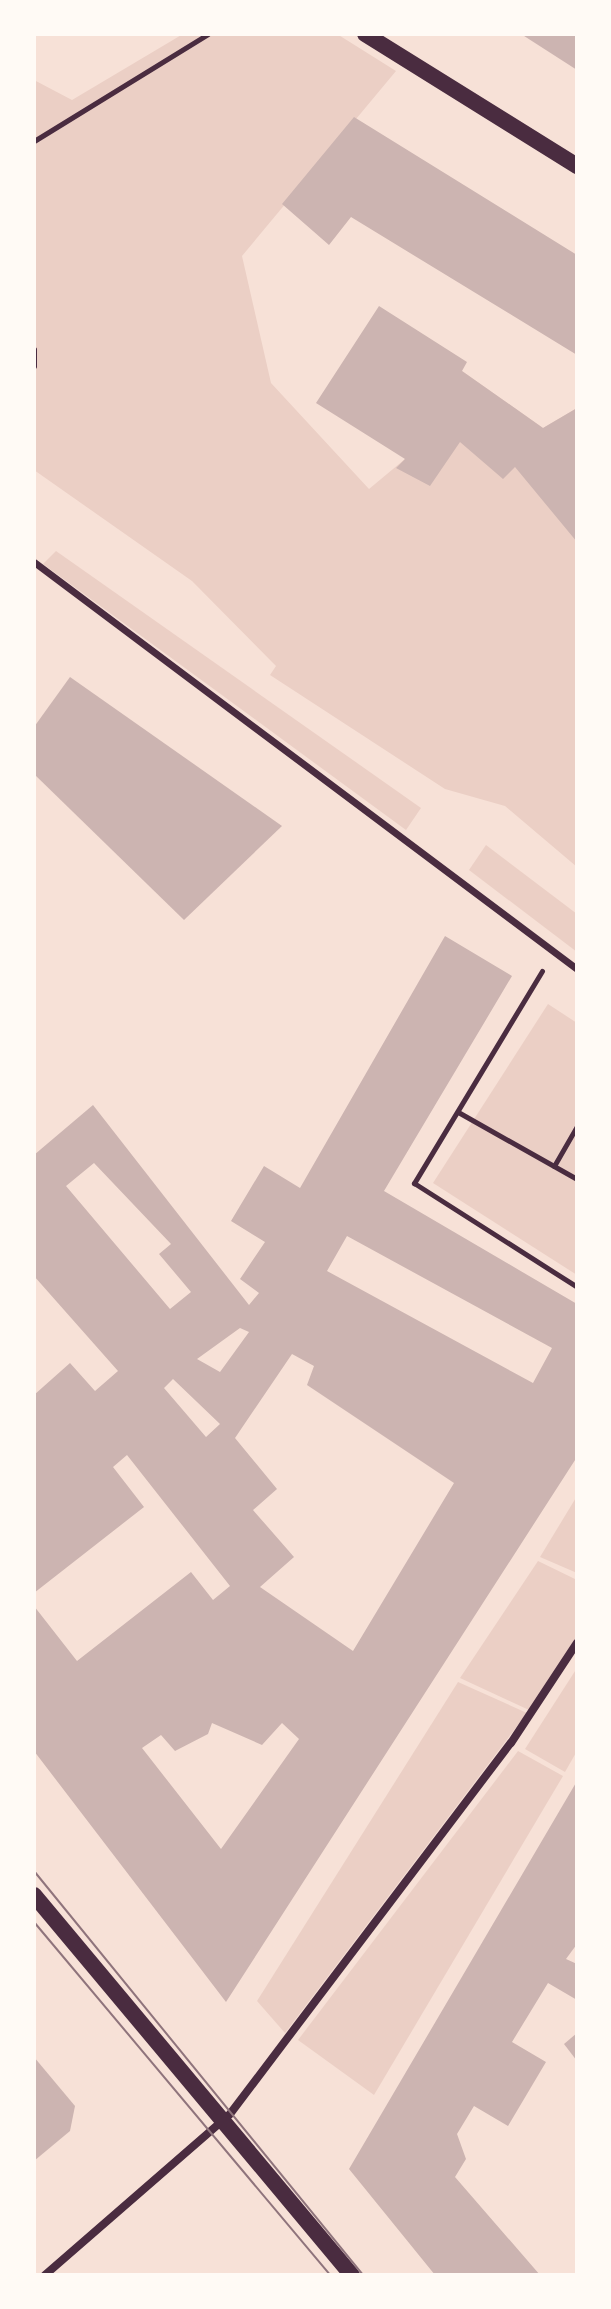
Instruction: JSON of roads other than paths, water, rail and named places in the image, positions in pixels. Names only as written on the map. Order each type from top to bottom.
[{"type":"main road","points":[[365,34],[577,166]]},
{"type":"main road","points":[[34,1895],[225,2118],[352,2275]]},
{"type":"street","points":[[34,562],[577,969]]},
{"type":"street","points":[[45,2275],[225,2118],[511,1743],[577,1643]]},
{"type":"tram line","points":[[34,1871],[363,2275]]},
{"type":"tram line","points":[[34,1922],[330,2275]]}]
